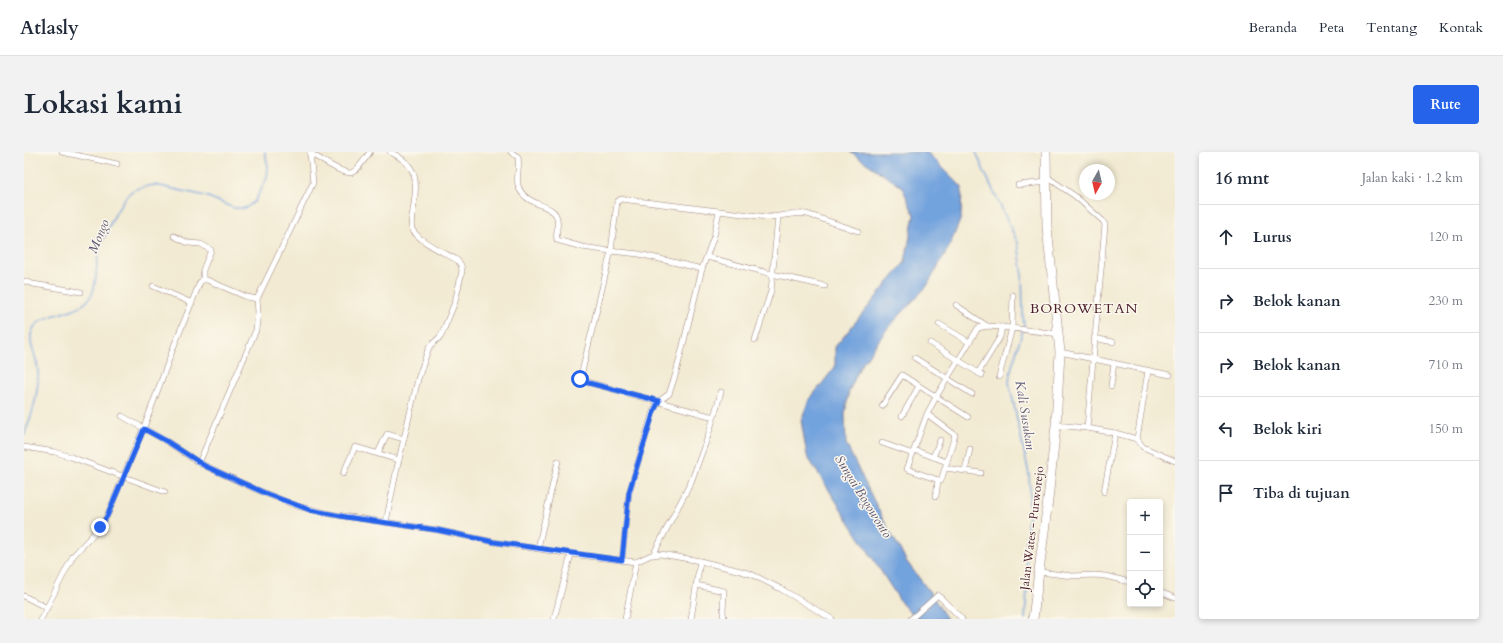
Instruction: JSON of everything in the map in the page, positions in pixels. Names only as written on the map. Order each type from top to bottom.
[{"type":"highway","name":"Jalan Wates - Purworejo","points":[[1033,619],[1040,572],[1056,425],[1060,352],[1047,228],[1046,152]]},
{"type":"street","points":[[62,152],[117,164]]},
{"type":"street","points":[[310,152],[339,170],[349,173],[354,171],[370,152]]},
{"type":"street","points":[[199,463],[256,330],[258,312],[257,299],[314,183],[310,152]]},
{"type":"street","points":[[386,522],[418,379],[428,350],[430,346],[441,336],[455,302],[462,268],[457,260],[419,237],[413,230],[411,222],[416,188],[414,175],[405,160],[390,152]]},
{"type":"street","points":[[511,152],[518,157],[518,184],[523,194],[532,201],[554,212],[556,215],[558,225],[556,238],[558,241],[582,247],[639,254],[702,268]]},
{"type":"street","points":[[1018,185],[1047,180],[1058,184],[1075,196],[1104,223],[1104,244],[1094,338],[1087,428]]},
{"type":"street","points":[[714,416],[705,415],[580,380],[611,251],[617,202],[620,200],[719,210],[747,215],[778,217],[795,213],[807,214],[858,231]]},
{"type":"street","points":[[622,560],[629,492],[654,411],[659,401],[668,394],[676,373],[702,268],[714,236],[719,210]]},
{"type":"street","points":[[755,340],[771,291],[778,217]]},
{"type":"street","points":[[41,619],[73,556],[100,527],[107,516],[144,429],[200,282],[203,280],[203,270],[211,250],[201,244],[188,243],[174,236]]},
{"type":"street","points":[[707,257],[825,286]]},
{"type":"street","points":[[203,280],[207,280],[247,297],[257,299]]},
{"type":"street","points":[[24,281],[82,292]]},
{"type":"street","points":[[153,286],[192,303]]},
{"type":"street","points":[[999,377],[1012,328],[1013,295]]},
{"type":"street","points":[[956,305],[987,326]]},
{"type":"street","points":[[939,324],[969,342]]},
{"type":"street","points":[[926,414],[955,435],[941,481],[907,469],[926,414],[978,328],[987,326],[1002,327],[1059,334]]},
{"type":"street","points":[[930,343],[980,374],[1000,337],[1002,327]]},
{"type":"street","points":[[1094,338],[1113,342]]},
{"type":"street","points":[[1060,352],[1170,375]]},
{"type":"street","points":[[915,358],[972,394]]},
{"type":"street","points":[[1111,386],[1114,363]]},
{"type":"street","points":[[1137,439],[1148,371]]},
{"type":"street","points":[[882,406],[902,375],[968,417]]},
{"type":"street","points":[[902,416],[919,386]]},
{"type":"street","points":[[653,555],[691,482],[708,436],[721,392]]},
{"type":"street","points":[[122,416],[168,442],[199,463],[255,489],[297,506],[330,514],[386,522],[571,554],[636,562],[653,555],[661,554],[700,561],[751,574],[781,589],[832,619]]},
{"type":"street","points":[[1056,425],[1087,428],[1137,439],[1143,447],[1175,462]]},
{"type":"street","points":[[1104,492],[1115,433]]},
{"type":"street","points":[[378,453],[387,434],[404,438]]},
{"type":"street","points":[[933,457],[940,440]]},
{"type":"street","points":[[882,443],[947,462]]},
{"type":"street","points":[[24,447],[55,452],[71,457],[165,492]]},
{"type":"street","points":[[343,474],[355,447],[399,460]]},
{"type":"street","points":[[965,471],[970,449]]},
{"type":"street","points":[[538,548],[558,461]]},
{"type":"street","points":[[945,468],[981,473]]},
{"type":"street","points":[[936,496],[938,480]]},
{"type":"street","points":[[554,619],[571,554]]},
{"type":"street","points":[[691,619],[700,561]]},
{"type":"street","points":[[625,619],[636,562]]},
{"type":"street","points":[[1040,572],[1072,576],[1105,576],[1127,581]]},
{"type":"street","points":[[696,585],[724,591],[724,619]]},
{"type":"street","points":[[1163,593],[1175,598]]},
{"type":"street","points":[[24,596],[47,608]]},
{"type":"street","points":[[911,619],[934,597],[938,596],[962,619]]},
{"type":"water","name":"Sungai Bogowonto","points":[[850,152],[927,152],[962,187],[961,218],[950,245],[927,286],[887,329],[860,367],[849,391],[845,414],[846,444],[881,515],[907,562],[929,591],[947,619],[916,619],[902,604],[807,456],[801,420],[809,400],[835,367],[835,347],[905,262],[914,215],[902,187]]},
{"type":"waterway","name":"Mongo","points":[[24,435],[33,409],[38,382],[37,364],[31,340],[32,331],[36,324],[43,320],[80,307],[92,294],[96,280],[98,255],[103,240],[127,196],[132,191],[137,189],[155,185],[206,196],[234,208],[246,208],[255,201],[267,178],[268,167],[265,152]]},
{"type":"waterway","name":"Kali Susukan","points":[[976,152],[1018,243],[1022,269],[1024,326],[1012,366],[1009,382],[1029,474],[1030,492],[1026,542],[1027,590],[1025,619]]},
{"type":"district","name":"BOROWETAN","points":[[1084,308]]},
{"type":"route","points":[[100,527],[107,516],[144,429],[168,442],[205,466],[255,489],[310,510],[346,517],[437,530],[494,542],[622,560],[629,492],[654,411],[659,401],[580,381],[580,379]]}]
